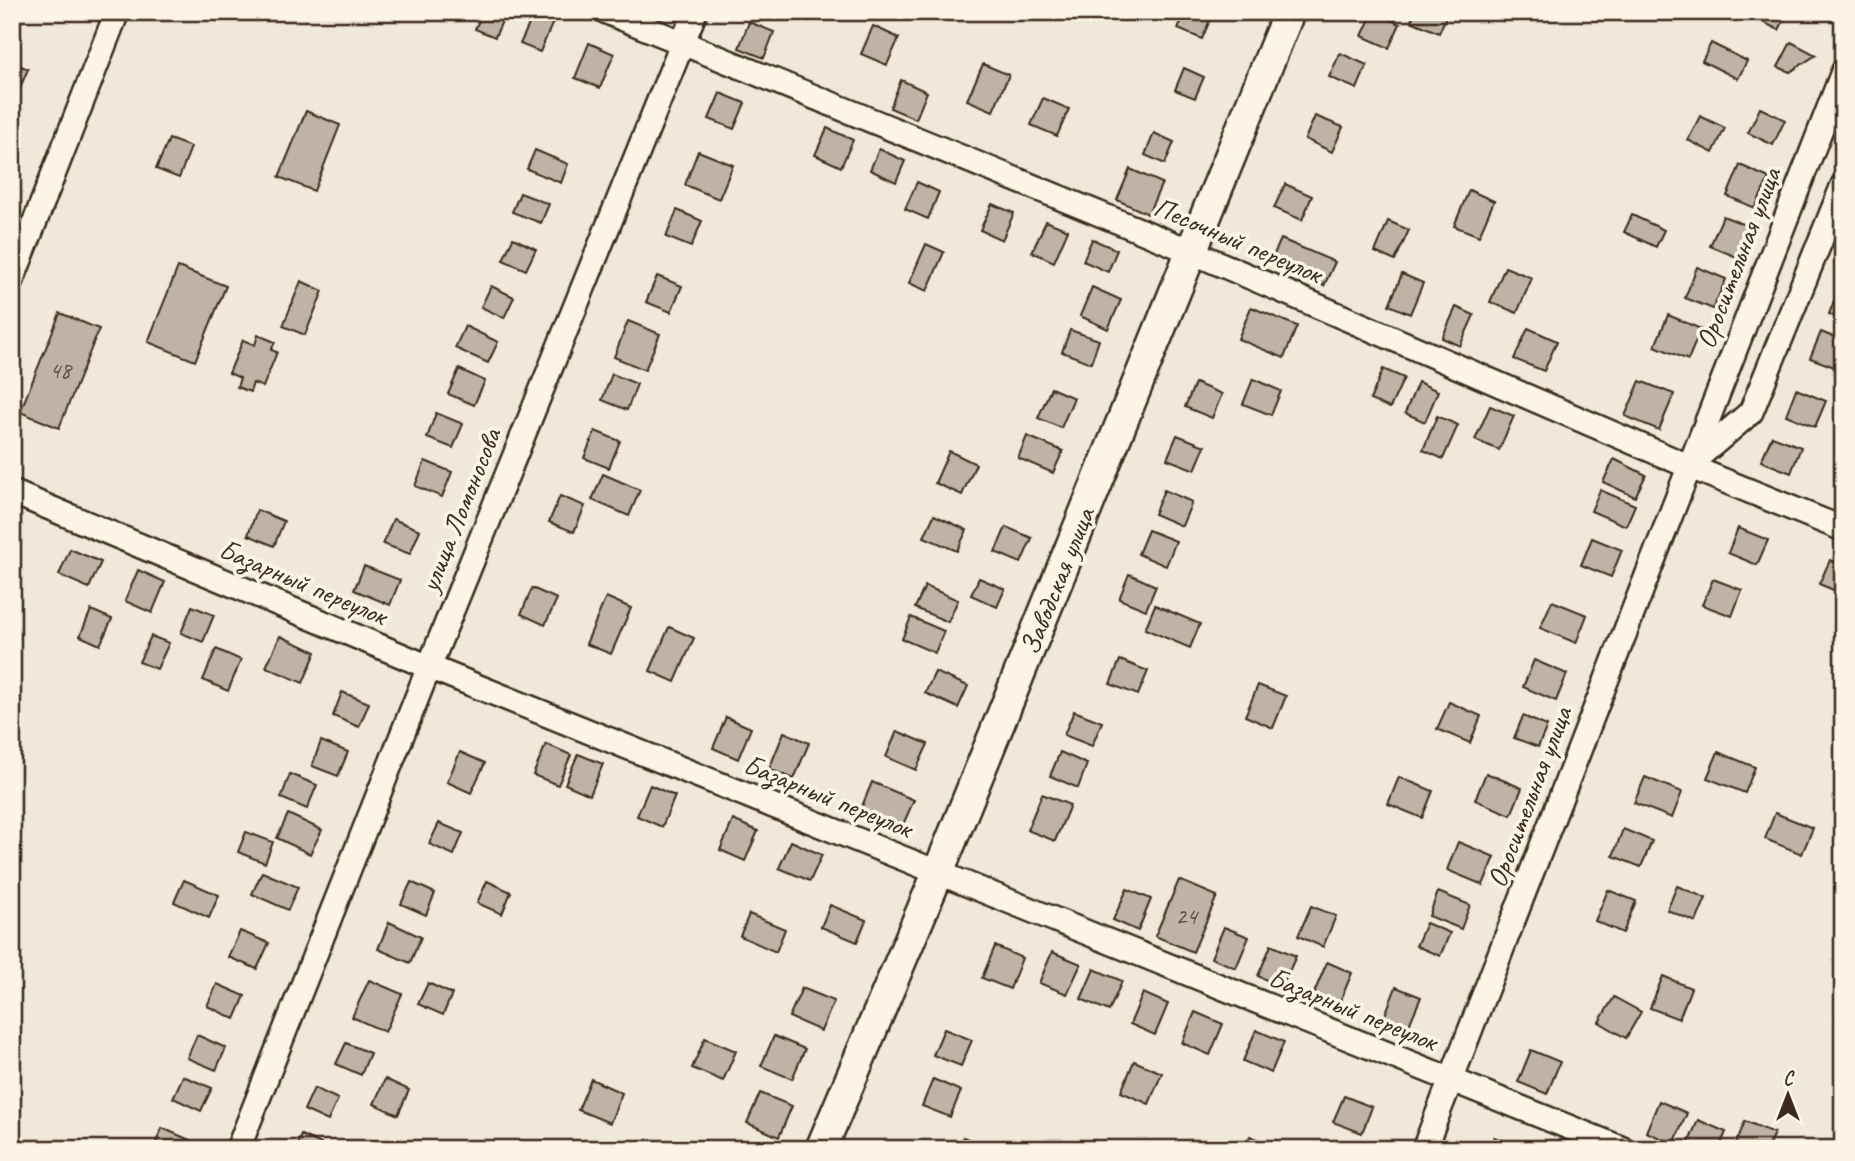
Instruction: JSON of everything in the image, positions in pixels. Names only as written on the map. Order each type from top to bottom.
[{"type":"main road","name":"Заводская улица","points":[[821,1149],[938,873],[1289,12]]},
{"type":"street","points":[[12,280],[117,12]]},
{"type":"street","name":"Песочный переулок","points":[[607,12],[1191,251],[1688,466],[1843,529]]},
{"type":"street","name":"улица Ломоносова","points":[[238,1149],[429,667],[695,12]]},
{"type":"street","name":"Оросительная улица","points":[[1424,1149],[1843,72]]},
{"type":"street","name":"Оросительная улица","points":[[1688,466],[1751,412],[1843,185]]},
{"type":"street","name":"Базарный переулок","points":[[12,492],[429,667],[1623,1149]]},
{"type":"building","points":[[483,12],[506,12],[495,37],[475,29]]},
{"type":"building","points":[[1185,12],[1213,13],[1202,39],[1178,29]]},
{"type":"building","points":[[1373,12],[1400,24],[1389,48],[1362,36]]},
{"type":"building","points":[[1415,12],[1442,12],[1447,15],[1439,33],[1411,21]]},
{"type":"building","points":[[1757,12],[1788,12],[1779,30],[1754,18]]},
{"type":"building","points":[[534,13],[553,22],[540,52],[520,44]]},
{"type":"building","points":[[749,22],[774,32],[764,58],[739,48]]},
{"type":"building","points":[[873,26],[899,38],[887,65],[861,54]]},
{"type":"building","points":[[1791,42],[1816,55],[1790,72],[1778,67]]},
{"type":"building","points":[[589,43],[614,54],[600,88],[575,78]]},
{"type":"building","points":[[1711,43],[1747,61],[1738,79],[1702,61]]},
{"type":"building","points":[[1340,53],[1367,65],[1357,89],[1329,77]]},
{"type":"building","points":[[12,62],[28,69],[17,95],[12,92]]},
{"type":"building","points":[[983,64],[1009,75],[993,111],[967,100]]},
{"type":"building","points":[[1184,68],[1204,77],[1195,98],[1175,90]]},
{"type":"building","points":[[901,80],[927,92],[916,119],[890,108]]},
{"type":"building","points":[[720,93],[745,103],[734,129],[709,119]]},
{"type":"building","points":[[1043,98],[1069,109],[1057,136],[1031,125]]},
{"type":"building","points":[[1760,108],[1785,120],[1773,145],[1748,133]]},
{"type":"building","points":[[306,111],[340,125],[314,191],[279,177]]},
{"type":"building","points":[[1315,116],[1343,127],[1332,152],[1305,139]]},
{"type":"building","points":[[1700,116],[1725,128],[1713,153],[1688,140]]},
{"type":"building","points":[[827,128],[853,140],[841,167],[815,155]]},
{"type":"building","points":[[1154,133],[1174,142],[1165,164],[1145,155]]},
{"type":"building","points":[[169,139],[191,147],[179,178],[156,169]]},
{"type":"building","points":[[879,149],[905,161],[896,182],[870,170]]},
{"type":"building","points":[[535,150],[568,164],[561,183],[527,169]]},
{"type":"building","points":[[698,151],[733,165],[719,199],[685,185]]},
{"type":"building","points":[[1740,165],[1769,178],[1755,208],[1727,196]]},
{"type":"building","points":[[1130,169],[1162,183],[1148,214],[1117,200]]},
{"type":"building","points":[[917,182],[939,192],[928,219],[905,209]]},
{"type":"building","points":[[1285,184],[1312,196],[1302,220],[1274,208]]},
{"type":"building","points":[[1469,190],[1494,201],[1479,236],[1454,226]]},
{"type":"building","points":[[520,193],[549,204],[541,223],[512,212]]},
{"type":"building","points":[[992,204],[1014,213],[1002,240],[980,230]]},
{"type":"building","points":[[677,210],[702,221],[691,247],[666,237]]},
{"type":"building","points":[[1632,215],[1664,230],[1656,247],[1624,232]]},
{"type":"building","points":[[1723,216],[1751,227],[1739,258],[1710,246]]},
{"type":"building","points":[[1046,221],[1068,230],[1054,262],[1032,252]]},
{"type":"building","points":[[1388,221],[1409,230],[1395,261],[1375,252]]},
{"type":"building","points":[[513,238],[536,249],[526,270],[503,260]]},
{"type":"building","points":[[1092,239],[1117,250],[1108,272],[1083,261]]},
{"type":"building","points":[[1281,239],[1335,262],[1324,286],[1270,263]]},
{"type":"building","points":[[926,244],[944,252],[927,291],[909,283]]},
{"type":"building","points":[[178,267],[226,286],[195,361],[148,342]]},
{"type":"building","points":[[1505,267],[1532,278],[1517,313],[1490,302]]},
{"type":"building","points":[[1697,267],[1726,279],[1713,309],[1685,298]]},
{"type":"building","points":[[1402,274],[1423,283],[1410,314],[1389,305]]},
{"type":"building","points":[[657,276],[682,286],[671,312],[646,302]]},
{"type":"building","points":[[301,281],[323,291],[305,335],[283,326]]},
{"type":"building","points":[[491,286],[514,297],[504,318],[481,307]]},
{"type":"building","points":[[1092,287],[1121,300],[1108,329],[1080,316]]},
{"type":"building","points":[[1839,288],[1843,290],[1843,320],[1829,314]]},
{"type":"building","points":[[1251,307],[1297,326],[1284,358],[1238,339]]},
{"type":"building","points":[[1456,307],[1474,315],[1460,346],[1442,338]]},
{"type":"building","points":[[60,313],[99,329],[59,428],[20,412]]},
{"type":"building","points":[[1668,315],[1701,329],[1688,360],[1655,346]]},
{"type":"building","points":[[628,321],[660,334],[645,370],[614,357]]},
{"type":"building","points":[[465,326],[498,342],[488,363],[455,348]]},
{"type":"building","points":[[1528,328],[1557,341],[1544,371],[1514,359]]},
{"type":"building","points":[[1070,330],[1099,340],[1091,363],[1062,352]]},
{"type":"building","points":[[1821,332],[1843,341],[1840,369],[1810,358]]},
{"type":"building","points":[[258,335],[275,342],[271,350],[277,352],[263,387],[253,383],[250,392],[237,387],[240,378],[229,373],[243,340],[255,345]]},
{"type":"building","points":[[459,369],[485,381],[474,405],[448,394]]},
{"type":"building","points":[[1383,369],[1404,378],[1390,408],[1370,400]]},
{"type":"building","points":[[612,374],[637,384],[627,410],[602,400]]},
{"type":"building","points":[[1253,379],[1281,391],[1271,415],[1243,404]]},
{"type":"building","points":[[1640,381],[1674,394],[1659,430],[1625,416]]},
{"type":"building","points":[[1418,382],[1438,391],[1425,422],[1405,413]]},
{"type":"building","points":[[1195,383],[1222,394],[1212,418],[1185,407]]},
{"type":"building","points":[[1051,388],[1074,398],[1061,428],[1038,418]]},
{"type":"building","points":[[1796,389],[1826,401],[1815,427],[1786,415]]},
{"type":"building","points":[[1490,406],[1514,416],[1499,450],[1475,440]]},
{"type":"building","points":[[436,413],[463,424],[453,448],[427,438]]},
{"type":"building","points":[[1437,416],[1458,425],[1443,459],[1423,450]]},
{"type":"building","points":[[595,431],[620,441],[609,468],[584,458]]},
{"type":"building","points":[[1177,435],[1205,446],[1195,470],[1167,459]]},
{"type":"building","points":[[1027,436],[1063,451],[1053,473],[1018,458]]},
{"type":"building","points":[[1772,436],[1801,447],[1791,473],[1761,461]]},
{"type":"building","points":[[949,451],[976,464],[962,495],[935,483]]},
{"type":"building","points":[[1614,459],[1646,475],[1635,497],[1603,482]]},
{"type":"building","points":[[425,461],[452,472],[442,497],[415,486]]},
{"type":"building","points":[[603,474],[640,490],[629,516],[592,500]]},
{"type":"building","points":[[1164,490],[1192,502],[1182,526],[1154,514]]},
{"type":"building","points":[[1600,490],[1635,505],[1626,526],[1591,511]]},
{"type":"building","points":[[560,496],[585,506],[574,532],[549,522]]},
{"type":"building","points":[[257,510],[284,521],[274,546],[248,535]]},
{"type":"building","points":[[934,515],[967,530],[957,551],[924,537]]},
{"type":"building","points":[[393,519],[420,530],[410,554],[383,544]]},
{"type":"building","points":[[1006,527],[1032,538],[1021,563],[995,552]]},
{"type":"building","points":[[1738,528],[1768,540],[1757,565],[1728,553]]},
{"type":"building","points":[[1148,530],[1176,541],[1166,566],[1138,554]]},
{"type":"building","points":[[1592,538],[1622,550],[1611,577],[1581,565]]},
{"type":"building","points":[[70,549],[101,562],[89,588],[59,575]]},
{"type":"building","points":[[1830,560],[1843,566],[1843,594],[1819,584]]},
{"type":"building","points":[[364,566],[400,580],[390,605],[354,590]]},
{"type":"building","points":[[138,570],[165,582],[152,613],[125,601]]},
{"type":"building","points":[[1129,574],[1156,586],[1146,610],[1119,599]]},
{"type":"building","points":[[979,578],[1005,589],[997,607],[971,595]]},
{"type":"building","points":[[1713,579],[1742,590],[1732,616],[1702,605]]},
{"type":"building","points":[[925,586],[958,600],[948,622],[915,608]]},
{"type":"building","points":[[532,588],[557,599],[545,625],[521,614]]},
{"type":"building","points":[[606,597],[631,608],[611,654],[586,644]]},
{"type":"building","points":[[1552,601],[1587,615],[1576,643],[1540,628]]},
{"type":"building","points":[[1155,605],[1200,624],[1190,648],[1145,629]]},
{"type":"building","points":[[192,606],[214,615],[203,642],[181,633]]},
{"type":"building","points":[[91,610],[112,619],[100,645],[80,636]]},
{"type":"building","points":[[911,617],[944,631],[935,653],[902,639]]},
{"type":"building","points":[[669,627],[694,638],[675,682],[650,671]]},
{"type":"building","points":[[151,636],[169,643],[157,669],[139,662]]},
{"type":"building","points":[[280,636],[316,652],[303,683],[266,667]]},
{"type":"building","points":[[216,649],[241,660],[228,691],[203,680]]},
{"type":"building","points":[[1120,660],[1148,671],[1138,695],[1110,684]]},
{"type":"building","points":[[1534,660],[1567,674],[1556,701],[1523,687]]},
{"type":"building","points":[[935,672],[968,686],[958,708],[925,693]]},
{"type":"building","points":[[1258,685],[1286,696],[1273,728],[1245,716]]},
{"type":"building","points":[[342,692],[369,703],[359,727],[333,716]]},
{"type":"building","points":[[1449,702],[1481,716],[1470,743],[1437,729]]},
{"type":"building","points":[[1074,711],[1102,722],[1092,746],[1064,735]]},
{"type":"building","points":[[1523,716],[1547,726],[1538,747],[1514,738]]},
{"type":"building","points":[[726,717],[751,728],[738,759],[713,748]]},
{"type":"building","points":[[897,731],[928,744],[916,770],[886,757]]},
{"type":"building","points":[[784,732],[809,743],[794,779],[769,769]]},
{"type":"building","points":[[321,741],[348,752],[338,776],[312,766]]},
{"type":"building","points":[[546,744],[571,755],[558,785],[533,775]]},
{"type":"building","points":[[460,752],[485,763],[471,793],[447,782]]},
{"type":"building","points":[[1060,752],[1087,764],[1078,788],[1050,776]]},
{"type":"building","points":[[1718,752],[1755,767],[1745,793],[1707,778]]},
{"type":"building","points":[[578,754],[603,764],[590,795],[565,784]]},
{"type":"building","points":[[1486,773],[1522,788],[1511,815],[1475,800]]},
{"type":"building","points":[[290,774],[317,785],[307,809],[281,798]]},
{"type":"building","points":[[1399,777],[1433,791],[1422,818],[1388,804]]},
{"type":"building","points":[[1645,777],[1682,792],[1672,818],[1634,803]]},
{"type":"building","points":[[872,782],[914,800],[901,829],[860,811]]},
{"type":"building","points":[[650,785],[675,796],[662,827],[637,816]]},
{"type":"building","points":[[1042,794],[1070,805],[1055,841],[1027,830]]},
{"type":"building","points":[[1775,813],[1813,828],[1802,854],[1765,839]]},
{"type":"building","points":[[288,814],[322,830],[310,854],[277,838]]},
{"type":"building","points":[[733,820],[758,831],[745,861],[720,850]]},
{"type":"building","points":[[439,823],[463,833],[454,855],[429,844]]},
{"type":"building","points":[[1623,829],[1652,841],[1641,867],[1613,856]]},
{"type":"building","points":[[246,832],[273,842],[265,863],[238,852]]},
{"type":"building","points":[[791,841],[822,855],[810,881],[779,868]]},
{"type":"building","points":[[1458,842],[1495,857],[1483,885],[1447,870]]},
{"type":"building","points":[[262,872],[298,887],[288,910],[252,894]]},
{"type":"building","points":[[184,880],[219,895],[209,918],[174,902]]},
{"type":"building","points":[[1179,880],[1217,896],[1193,952],[1155,936]]},
{"type":"building","points":[[487,881],[511,892],[502,914],[477,903]]},
{"type":"building","points":[[411,882],[435,893],[426,915],[401,904]]},
{"type":"building","points":[[1677,886],[1706,898],[1696,922],[1667,910]]},
{"type":"building","points":[[1127,889],[1151,899],[1138,931],[1113,920]]},
{"type":"building","points":[[1608,890],[1636,901],[1623,933],[1595,921]]},
{"type":"building","points":[[1438,892],[1470,905],[1461,929],[1429,916]]},
{"type":"building","points":[[830,905],[866,920],[857,942],[821,927]]},
{"type":"building","points":[[1311,906],[1336,916],[1323,947],[1298,936]]},
{"type":"building","points":[[749,914],[785,929],[776,952],[740,936]]},
{"type":"building","points":[[389,922],[421,937],[410,963],[378,949]]},
{"type":"building","points":[[1426,923],[1450,933],[1440,956],[1416,946]]},
{"type":"building","points":[[1224,927],[1249,937],[1236,968],[1211,958]]},
{"type":"building","points":[[240,931],[269,943],[257,969],[228,957]]},
{"type":"building","points":[[1271,945],[1296,956],[1282,987],[1258,976]]},
{"type":"building","points":[[995,946],[1022,958],[1010,989],[982,978]]},
{"type":"building","points":[[1052,952],[1081,964],[1067,994],[1039,983]]},
{"type":"building","points":[[1327,962],[1352,973],[1339,1004],[1314,993]]},
{"type":"building","points":[[1094,969],[1122,981],[1109,1011],[1081,999]]},
{"type":"building","points":[[1663,976],[1691,988],[1679,1019],[1650,1008]]},
{"type":"building","points":[[369,980],[402,994],[385,1032],[352,1017]]},
{"type":"building","points":[[428,983],[452,994],[443,1015],[418,1004]]},
{"type":"building","points":[[217,984],[245,996],[235,1019],[207,1006]]},
{"type":"building","points":[[1396,987],[1421,997],[1407,1030],[1383,1020]]},
{"type":"building","points":[[802,988],[834,1001],[821,1031],[789,1017]]},
{"type":"building","points":[[1143,993],[1168,1004],[1155,1035],[1130,1024]]},
{"type":"building","points":[[1614,997],[1641,1012],[1626,1038],[1599,1022]]},
{"type":"building","points":[[1195,1012],[1223,1024],[1210,1055],[1182,1043]]},
{"type":"building","points":[[944,1029],[972,1040],[961,1066],[933,1055]]},
{"type":"building","points":[[1256,1030],[1284,1042],[1271,1073],[1243,1061]]},
{"type":"building","points":[[197,1035],[226,1048],[216,1070],[187,1058]]},
{"type":"building","points":[[774,1036],[805,1049],[792,1079],[761,1066]]},
{"type":"building","points":[[705,1038],[736,1051],[723,1081],[692,1068]]},
{"type":"building","points":[[346,1043],[370,1053],[361,1075],[336,1064]]},
{"type":"building","points":[[1531,1050],[1560,1062],[1547,1094],[1518,1082]]},
{"type":"building","points":[[1134,1061],[1162,1073],[1149,1104],[1121,1092]]},
{"type":"building","points":[[183,1076],[212,1088],[201,1111],[173,1098]]},
{"type":"building","points":[[385,1079],[409,1090],[398,1115],[374,1104]]},
{"type":"building","points":[[591,1079],[622,1093],[610,1123],[578,1110]]},
{"type":"building","points":[[933,1079],[961,1091],[950,1117],[922,1106]]},
{"type":"building","points":[[314,1088],[338,1099],[328,1121],[304,1110]]},
{"type":"building","points":[[760,1093],[792,1106],[779,1137],[747,1123]]},
{"type":"building","points":[[1344,1096],[1372,1107],[1362,1133],[1333,1122]]},
{"type":"building","points":[[1659,1101],[1687,1113],[1674,1144],[1646,1132]]},
{"type":"building","points":[[1698,1120],[1726,1132],[1719,1149],[1686,1149]]},
{"type":"building","points":[[1745,1121],[1774,1133],[1767,1149],[1734,1149]]},
{"type":"building","points":[[162,1128],[190,1140],[187,1149],[153,1149]]},
{"type":"building","points":[[301,1135],[326,1146],[325,1149],[295,1149]]},
{"type":"building","points":[[1250,1136],[1280,1149],[1245,1149]]},
{"type":"building","points":[[963,1137],[990,1148],[990,1149],[958,1149]]},
{"type":"building","points":[[1494,1137],[1523,1149],[1489,1149]]}]
